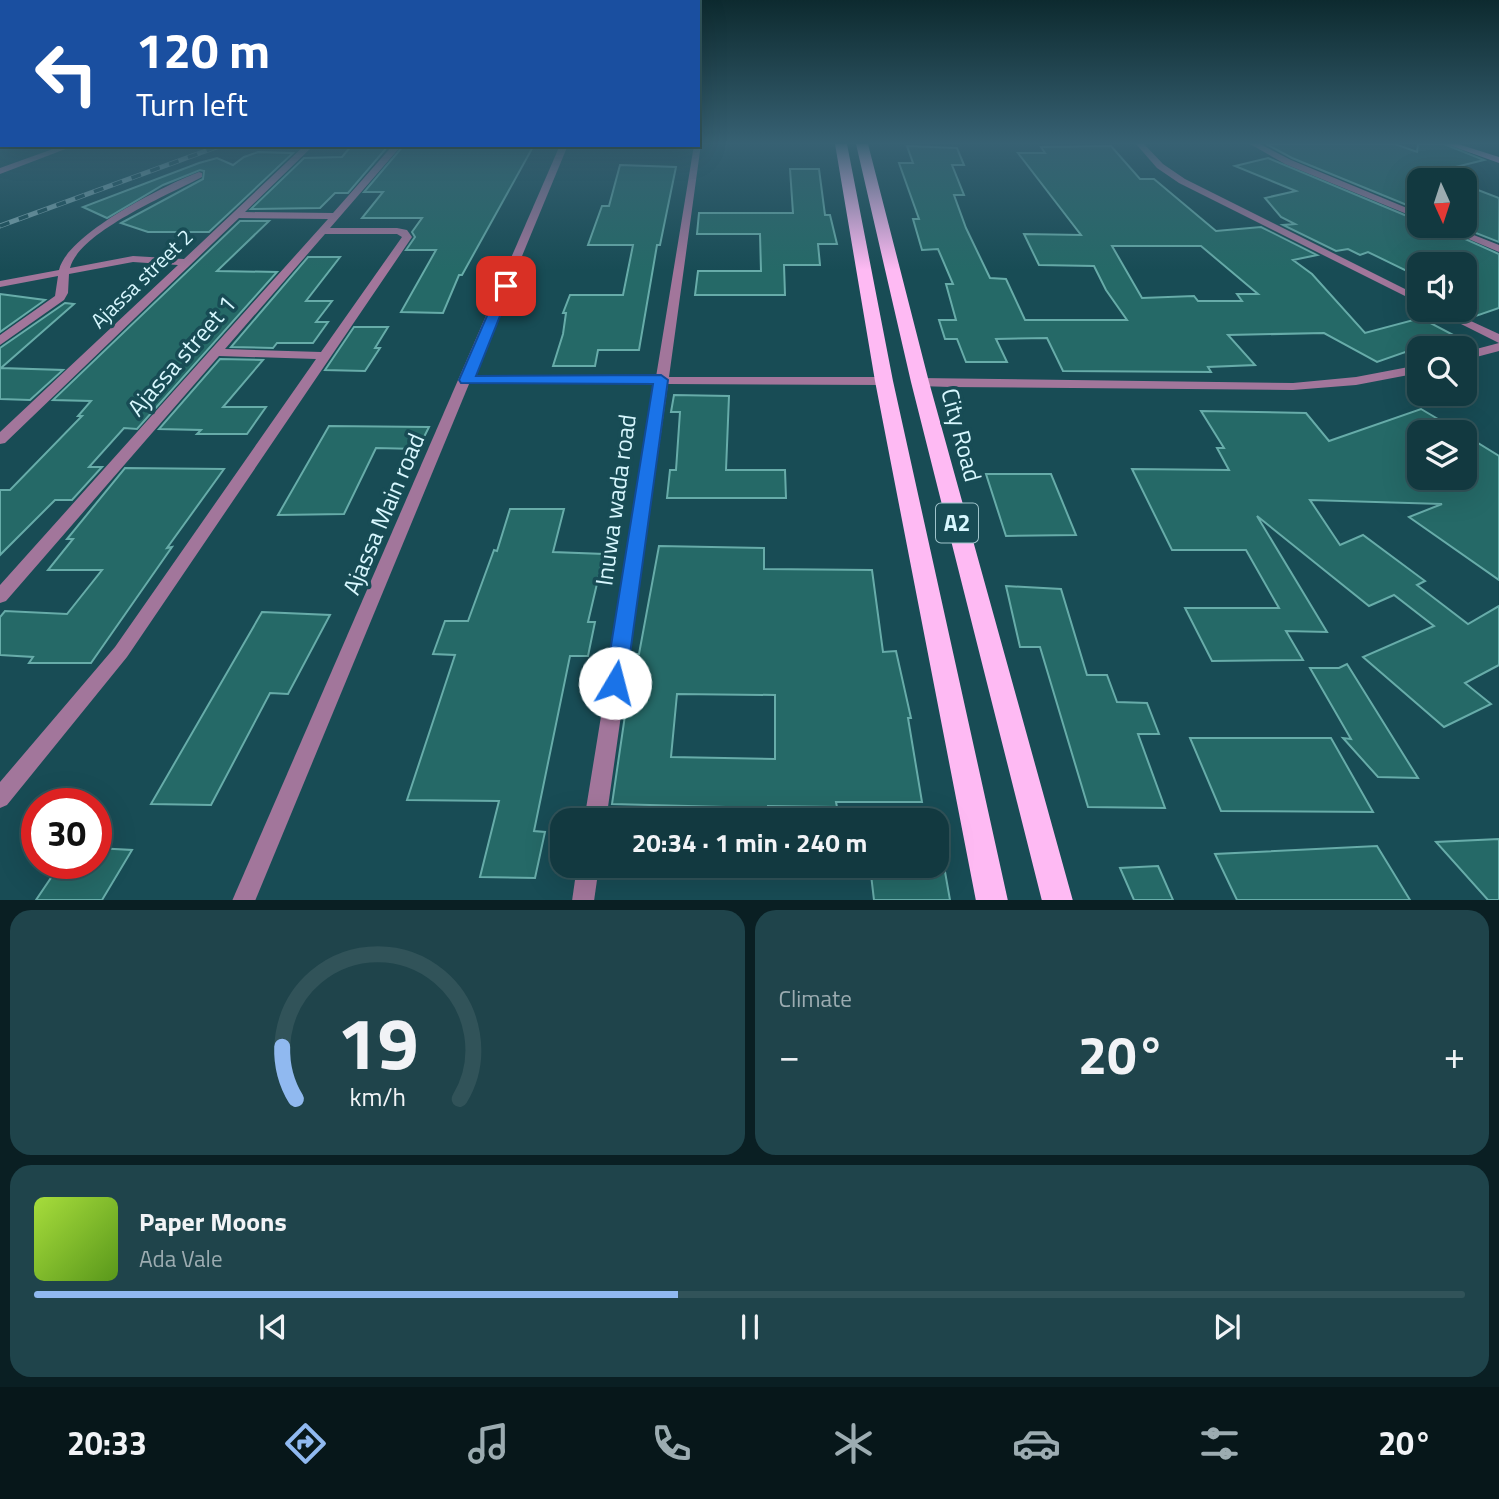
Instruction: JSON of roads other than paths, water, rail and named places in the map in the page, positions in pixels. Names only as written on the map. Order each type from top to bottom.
[{"type":"highway","name":"A2","points":[[849,186],[884,381],[992,900]]},
{"type":"highway","name":"City Road","points":[[872,186],[920,382],[1058,900]]},
{"type":"street","points":[[0,341],[60,298],[65,289],[63,271],[68,257],[90,236],[179,186]]},
{"type":"street","name":"Ajassa street 2","points":[[0,440],[267,186]]},
{"type":"street","name":"Ajassa street 1","points":[[0,596],[361,186]]},
{"type":"street","name":"Ajassa Main road","points":[[243,900],[548,186]]},
{"type":"street","name":"Inuwa wada road","points":[[597,808],[692,186]]},
{"type":"street","points":[[1192,186],[1407,294]]},
{"type":"street","points":[[1346,186],[1407,211]]},
{"type":"street","points":[[237,215],[334,216]]},
{"type":"street","points":[[0,798],[121,652],[407,237],[397,231],[320,232]]},
{"type":"street","points":[[1472,238],[1499,249]]},
{"type":"street","points":[[0,284],[133,259],[187,262]]},
{"type":"street","points":[[1464,322],[1499,339]]},
{"type":"street","points":[[1477,353],[1499,347]]},
{"type":"street","points":[[214,352],[326,356]]},
{"type":"street","points":[[920,382],[1264,388],[1327,386],[1382,379],[1407,372]]},
{"type":"street","points":[[467,380],[884,381]]},
{"type":"street","points":[[583,900],[586,878]]},
{"type":"railway","points":[[0,226],[110,186]]}]
